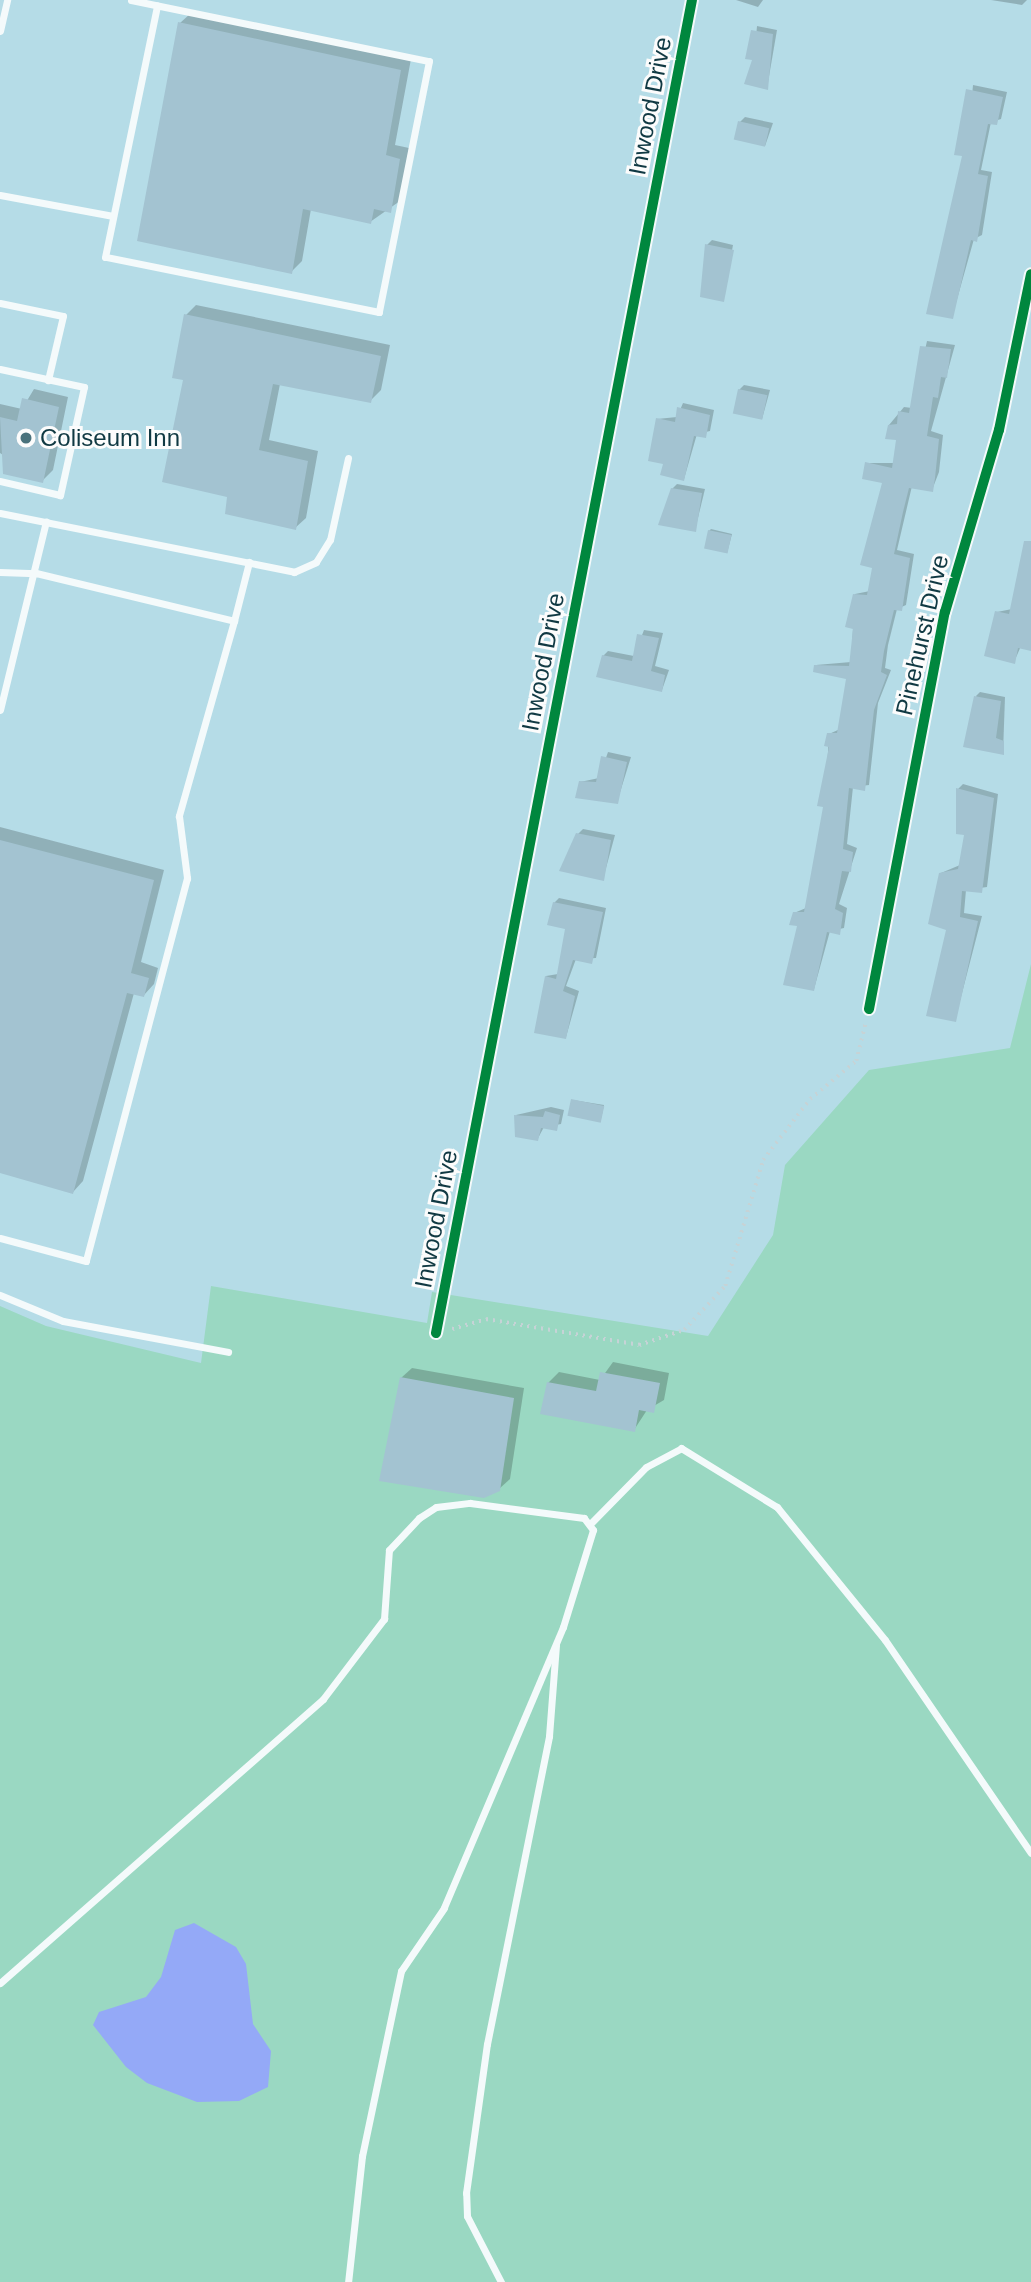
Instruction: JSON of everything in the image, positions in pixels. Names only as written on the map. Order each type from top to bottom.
[{"type":"street","name":"Inwood Drive","points":[[436,1333],[692,0]]},
{"type":"street","name":"Pinehurst Drive","points":[[869,1009],[945,612],[999,430],[1031,274]]},
{"type":"lane","points":[[0,30],[7,0]]},
{"type":"lane","points":[[131,0],[157,5],[429,61],[379,312],[105,257],[157,5]]},
{"type":"lane","points":[[0,195],[113,216]]},
{"type":"lane","points":[[0,303],[63,316],[48,380]]},
{"type":"lane","points":[[0,369],[84,387],[60,495],[0,481]]},
{"type":"lane","points":[[0,513],[294,572],[316,562],[330,540],[348,458]]},
{"type":"lane","points":[[0,710],[36,573],[46,522]]},
{"type":"lane","points":[[0,1238],[86,1261],[187,878],[179,816],[249,562]]},
{"type":"lane","points":[[0,572],[36,573],[234,621]]},
{"type":"lane","points":[[0,1295],[63,1321],[228,1352]]},
{"type":"lane","points":[[348,2282],[364,2144],[401,1972],[444,1908],[556,1645],[591,1524],[646,1467],[681,1448],[777,1507],[886,1640],[1031,1853]]},
{"type":"lane","points":[[0,1983],[330,1691],[384,1619],[389,1550],[419,1518],[436,1507],[470,1503],[563,1513],[591,1524]]},
{"type":"lane","points":[[501,2282],[467,2217],[466,2193],[489,2030],[549,1736],[556,1645]]},
{"type":"path","points":[[436,1333],[486,1319],[639,1345],[684,1330],[725,1286],[763,1160],[810,1100],[856,1061],[869,1009]]},
{"type":"green space","points":[[1031,964],[1031,2282],[0,2282],[0,1306],[46,1326],[201,1363],[211,1286],[427,1323],[432,1292],[708,1336],[773,1235],[785,1165],[869,1070],[1010,1048]]},
{"type":"water","points":[[194,1923],[236,1947],[246,1964],[253,2024],[271,2051],[268,2087],[239,2101],[197,2102],[147,2083],[126,2067],[93,2025],[99,2012],[146,1997],[161,1977],[175,1930]]},
{"type":"building","points":[[178,22],[401,70],[386,155],[400,159],[391,213],[374,209],[371,224],[303,209],[292,274],[137,241]]},
{"type":"building","points":[[751,30],[773,34],[768,90],[744,84],[752,60],[745,59]]},
{"type":"building","points":[[966,89],[1003,97],[997,125],[988,124],[978,174],[988,176],[977,242],[971,240],[953,319],[926,314],[962,156],[954,155]]},
{"type":"building","points":[[738,121],[769,128],[765,147],[734,140]]},
{"type":"building","points":[[705,244],[734,250],[724,302],[700,297]]},
{"type":"building","points":[[184,314],[381,356],[371,403],[273,384],[259,450],[308,461],[296,530],[225,514],[227,497],[162,482],[183,380],[172,378]]},
{"type":"building","points":[[920,346],[951,349],[947,378],[941,377],[938,398],[933,397],[927,436],[939,439],[933,492],[909,488],[903,512],[894,554],[910,558],[902,611],[894,610],[884,651],[881,672],[887,675],[874,710],[865,791],[849,788],[843,849],[853,852],[851,872],[842,871],[835,909],[843,913],[840,935],[827,932],[814,991],[783,985],[797,926],[789,925],[793,912],[804,912],[823,807],[817,806],[829,747],[824,746],[827,733],[837,733],[846,679],[813,672],[814,665],[849,666],[853,629],[845,627],[853,594],[867,595],[872,568],[860,565],[882,483],[862,479],[865,462],[892,468],[896,440],[885,439],[888,425],[897,424],[898,411],[909,413]]},
{"type":"building","points":[[738,389],[767,395],[762,420],[733,413]]},
{"type":"building","name":"Coliseum Inn","points":[[22,398],[59,407],[43,483],[3,474],[0,417],[17,421]]},
{"type":"building","points":[[677,407],[710,415],[706,438],[694,436],[684,481],[660,475],[663,464],[648,461],[656,418],[675,422]]},
{"type":"building","points":[[671,488],[702,493],[696,532],[658,525]]},
{"type":"building","points":[[708,530],[731,535],[728,554],[704,549]]},
{"type":"building","points":[[1024,541],[1031,541],[1031,651],[1018,648],[1015,664],[984,656],[995,611],[1009,614]]},
{"type":"building","points":[[637,634],[659,638],[651,671],[665,675],[662,692],[596,677],[602,655],[632,661]]},
{"type":"building","points":[[974,696],[1001,701],[996,738],[1004,741],[1004,755],[963,747]]},
{"type":"building","points":[[601,756],[627,762],[618,804],[575,798],[579,781],[596,782]]},
{"type":"building","points":[[956,788],[994,798],[982,893],[962,891],[960,917],[978,921],[956,1022],[926,1016],[946,930],[928,924],[939,873],[958,869],[964,835],[956,834]]},
{"type":"building","points":[[576,833],[611,840],[604,881],[559,871]]},
{"type":"building","points":[[0,840],[154,880],[131,973],[149,978],[144,997],[127,993],[73,1194],[0,1173]]},
{"type":"building","points":[[553,902],[603,912],[592,964],[573,960],[563,991],[575,996],[566,1039],[534,1033],[545,976],[556,979],[565,929],[547,925]]},
{"type":"building","points":[[571,1099],[604,1106],[601,1123],[567,1116]]},
{"type":"building","points":[[545,1111],[560,1115],[557,1131],[541,1128],[538,1141],[515,1137],[514,1115],[543,1117]]},
{"type":"building","points":[[600,1372],[660,1383],[654,1413],[639,1410],[635,1432],[540,1414],[547,1382],[596,1391]]},
{"type":"building","points":[[400,1377],[514,1398],[500,1491],[484,1498],[379,1481]]},
{"type":"cycle path","points":[[436,1333],[692,0]]},
{"type":"cycle path","points":[[869,1009],[945,612],[999,430],[1031,274]]},
{"type":"place","name":"Coliseum Inn","points":[[26,438]]}]
